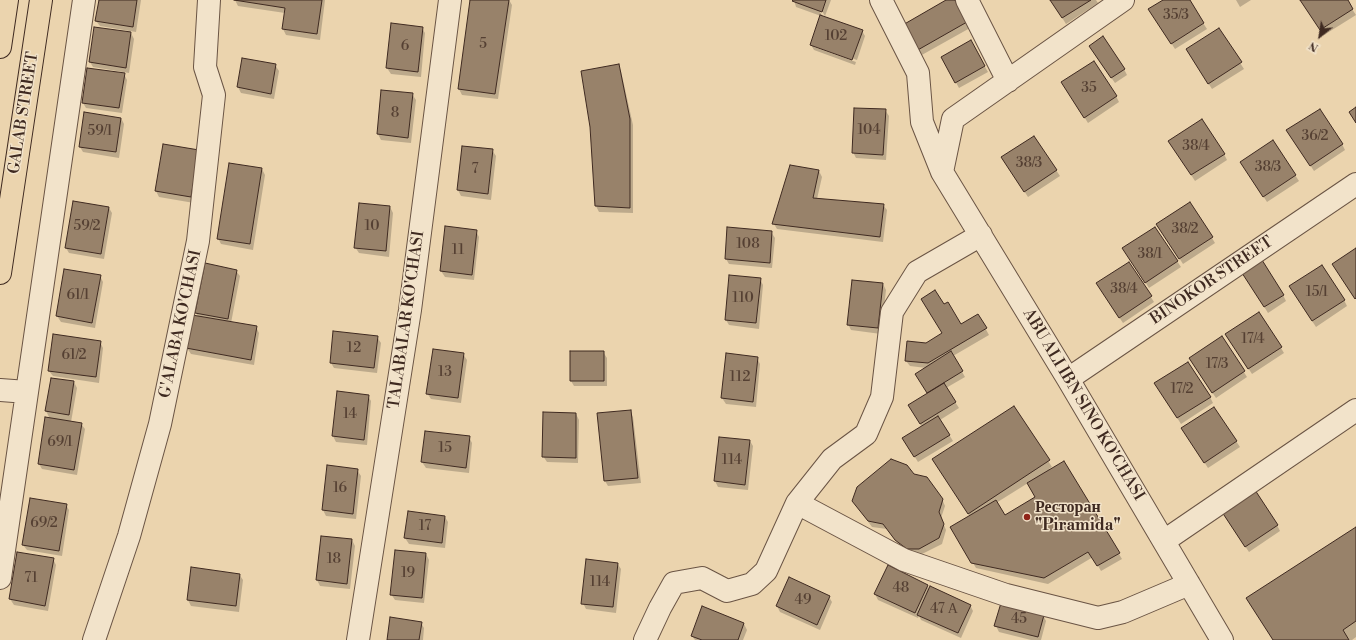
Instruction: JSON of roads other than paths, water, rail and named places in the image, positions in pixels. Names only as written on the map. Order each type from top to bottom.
[{"type":"main road","points":[[0,47],[7,0]]},
{"type":"main road","name":"GALAB STREET","points":[[0,273],[41,0]]},
{"type":"street","points":[[0,578],[84,0]]},
{"type":"street","name":"G'ALABA KO'CHASI","points":[[94,640],[129,536],[160,424],[198,241],[214,95],[206,67],[209,0]]},
{"type":"street","name":"TALABALAR KO'CHASI","points":[[358,640],[410,310],[450,0]]},
{"type":"street","name":"ABU ALI IBN SINO KO'CHASI","points":[[881,0],[918,73],[922,122],[942,172],[1068,379],[1222,640]]},
{"type":"street","points":[[967,0],[1008,81]]},
{"type":"street","points":[[942,172],[953,119],[1123,0]]},
{"type":"street","name":"BINOKOR STREET","points":[[1068,379],[1356,184]]},
{"type":"street","points":[[646,640],[660,608],[674,583],[702,578],[727,591],[752,584],[766,571],[797,503],[832,459],[866,434],[882,397],[892,312],[916,272],[981,235]]},
{"type":"street","points":[[0,390],[27,392]]},
{"type":"street","points":[[1164,541],[1356,410]]},
{"type":"street","points":[[797,503],[904,560],[1006,595],[1098,618],[1123,612],[1189,584]]},
{"type":"place","name":"Ресторан \"Piramida\"","points":[[1027,517]]}]
